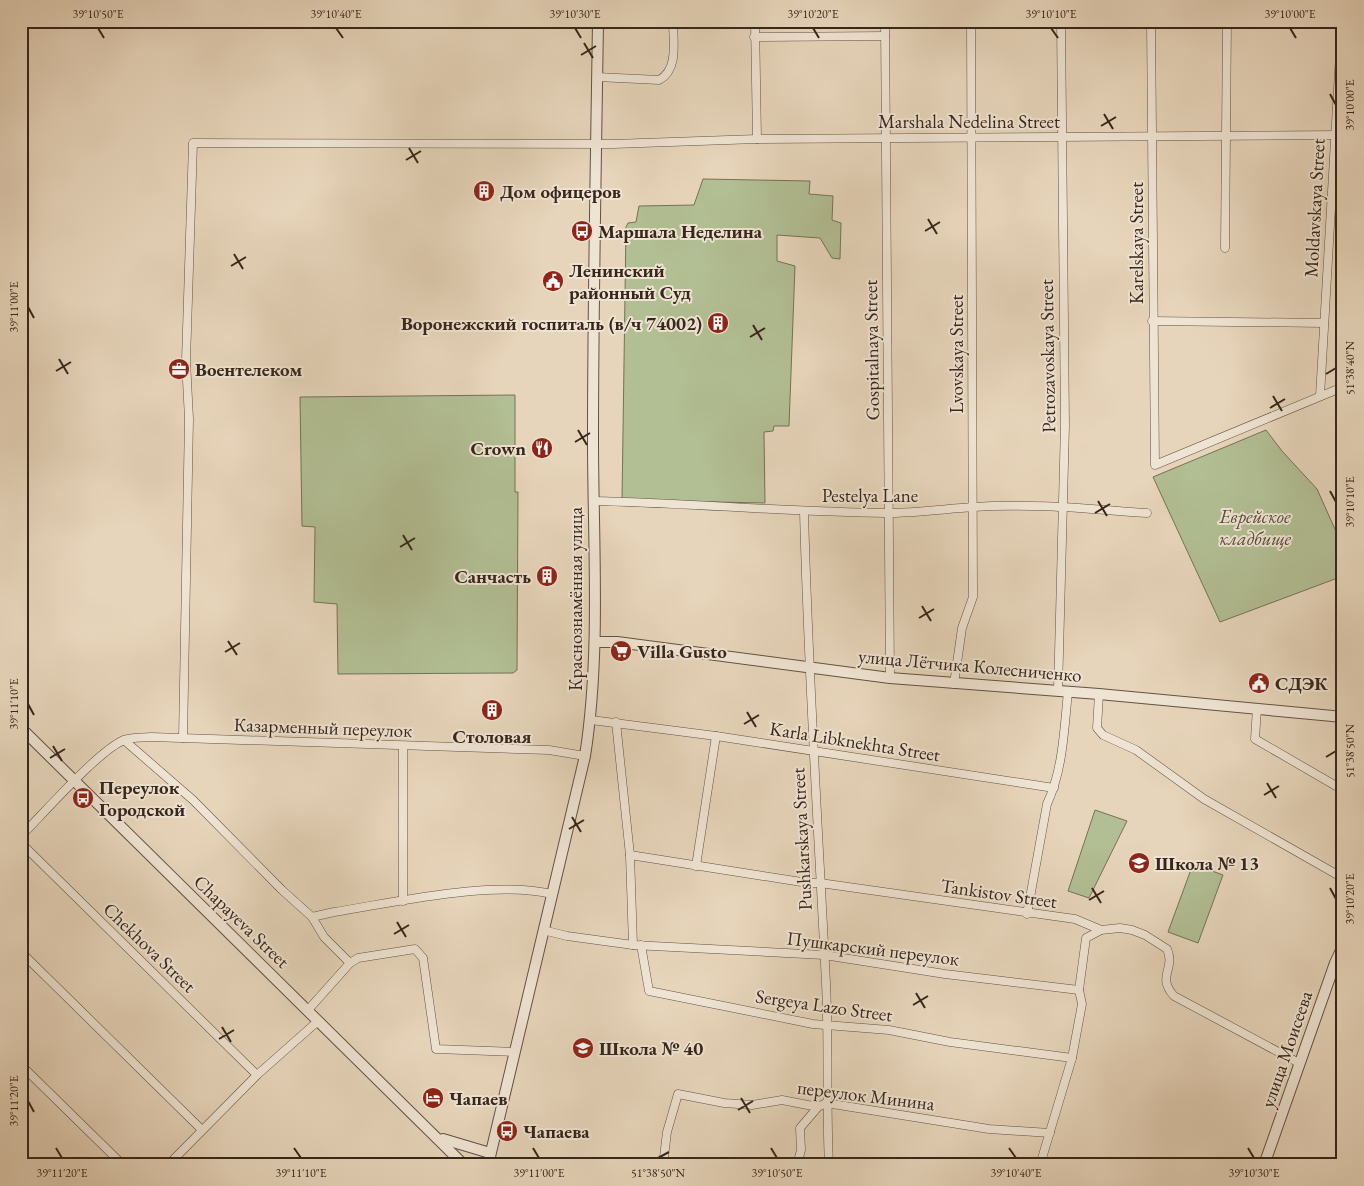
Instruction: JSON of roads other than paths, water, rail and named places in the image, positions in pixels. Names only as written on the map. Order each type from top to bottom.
[{"type":"street","name":"Краснознамённая улица","points":[[488,1165],[585,756],[591,720],[595,642],[593,501],[595,144],[598,21]]},
{"type":"street","points":[[597,77],[659,80],[665,77],[672,65],[673,21]]},
{"type":"street","points":[[754,21],[756,140]]},
{"type":"street","name":"Gospitalnaya Street","points":[[885,21],[890,678]]},
{"type":"street","name":"Lvovskaya Street","points":[[954,684],[962,628],[973,597],[971,21]]},
{"type":"street","name":"Petrozavoskaya Street","points":[[1027,914],[1046,804],[1054,788],[1063,743],[1065,425],[1061,21]]},
{"type":"street","name":"Karelskaya Street","points":[[1151,21],[1152,321],[1155,465],[1320,396]]},
{"type":"street","points":[[1224,248],[1227,21]]},
{"type":"street","name":"Moldavskaya Street","points":[[1320,396],[1339,135],[1342,21]]},
{"type":"street","points":[[754,37],[885,36]]},
{"type":"street","name":"Marshala Nedelina Street","points":[[183,738],[189,419],[186,361],[192,144],[595,144],[885,138],[1339,135]]},
{"type":"street","points":[[1152,321],[1324,323]]},
{"type":"street","points":[[1320,396],[1343,387]]},
{"type":"street","name":"Pestelya Lane","points":[[593,501],[707,504],[804,511],[889,513],[972,507],[1063,507],[1147,513]]},
{"type":"street","name":"Pushkarskaya Street","points":[[804,511],[808,666],[824,955],[826,1103],[829,1165]]},
{"type":"street","name":"улица Лётчика Колесниченко","points":[[595,642],[616,642],[890,678],[1099,694],[1343,717]]},
{"type":"street","points":[[1099,694],[1097,728],[1103,734],[1136,750],[1204,799],[1343,878]]},
{"type":"street","points":[[1257,708],[1255,739],[1343,790]]},
{"type":"street","name":"Karla Libknekhta Street","points":[[591,720],[813,750],[1054,788]]},
{"type":"street","points":[[616,722],[630,855],[632,945]]},
{"type":"street","name":"Chapayeva Street","points":[[21,728],[439,1138],[464,1165]]},
{"type":"street","points":[[696,866],[716,736]]},
{"type":"street","name":"Казарменный переулок","points":[[21,836],[74,781],[103,755],[124,740],[151,737],[549,750],[585,756]]},
{"type":"street","points":[[124,740],[193,800],[312,917],[324,937],[350,963]]},
{"type":"street","points":[[403,746],[403,901]]},
{"type":"street","name":"Chekhova Street","points":[[21,843],[257,1074]]},
{"type":"street","name":"Tankistov Street","points":[[630,855],[808,884],[820,883],[1027,914],[1075,919],[1101,930],[1120,928],[1132,930],[1167,949],[1170,961],[1164,977],[1166,987],[1174,996],[1299,1063]]},
{"type":"street","points":[[312,917],[403,901],[482,891],[518,890],[552,894]]},
{"type":"street","name":"Пушкарский переулок","points":[[543,930],[567,936],[632,945],[824,955],[945,974],[1079,990]]},
{"type":"street","points":[[1040,1165],[1072,1058],[1082,1004],[1079,990],[1086,938],[1101,930]]},
{"type":"street","name":"Sergeya Lazo Street","points":[[641,945],[649,991],[777,1018],[889,1030],[950,1042],[1072,1058]]},
{"type":"street","name":"улица Моисеева","points":[[1264,1165],[1335,962],[1343,946]]},
{"type":"street","points":[[308,1010],[350,963],[358,958],[415,949],[423,958],[436,1049],[514,1052]]},
{"type":"street","points":[[21,952],[201,1130]]},
{"type":"street","points":[[168,1165],[257,1074],[318,1021]]},
{"type":"street","points":[[21,1065],[123,1165]]},
{"type":"street","name":"переулок Минина","points":[[663,1165],[668,1132],[678,1094],[724,1103],[752,1105],[782,1100],[818,1107],[826,1103],[989,1129],[1050,1133]]},
{"type":"street","points":[[797,1165],[801,1150],[800,1128],[818,1107]]},
{"type":"street","points":[[439,1138],[490,1153]]},
{"type":"place","name":"Дом офицеров","points":[[484,191]]},
{"type":"place","name":"Маршала Неделина","points":[[582,231]]},
{"type":"place","name":"Ленинский районный Суд","points":[[553,281]]},
{"type":"place","name":"Воронежский госпиталь (в/ч 74002)","points":[[718,323]]},
{"type":"place","name":"Воентелеком","points":[[179,369]]},
{"type":"place","name":"Crown","points":[[542,448]]},
{"type":"place","name":"Санчасть","points":[[547,576]]},
{"type":"place","name":"Villa Gusto","points":[[621,651]]},
{"type":"place","name":"СДЭК","points":[[1259,683]]},
{"type":"place","name":"Столовая","points":[[492,710]]},
{"type":"place","name":"Переулок Городской","points":[[83,798]]},
{"type":"place","name":"Школа № 13","points":[[1139,863]]},
{"type":"place","name":"Школа № 40","points":[[583,1048]]},
{"type":"place","name":"Чапаев","points":[[433,1098]]},
{"type":"place","name":"Чапаева","points":[[507,1131]]},
{"type":"park label","name":"Еврейское кладбище","points":[[1255,527]]}]
